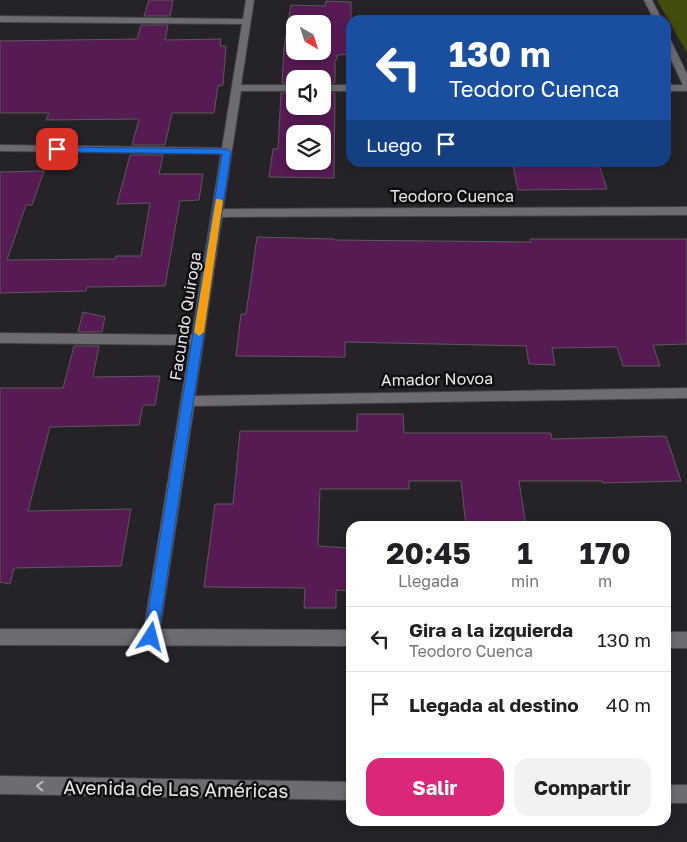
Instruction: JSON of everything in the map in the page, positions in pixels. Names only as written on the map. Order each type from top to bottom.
[{"type":"street","name":"Facundo Quiroga","points":[[151,637],[250,0]]},
{"type":"street","points":[[648,0],[656,15]]},
{"type":"street","points":[[0,19],[247,22]]},
{"type":"street","points":[[671,50],[687,84]]},
{"type":"street","points":[[236,88],[286,88]]},
{"type":"street","points":[[331,88],[346,88]]},
{"type":"street","points":[[671,88],[687,88]]},
{"type":"street","points":[[0,148],[227,152]]},
{"type":"street","name":"Teodoro Cuenca","points":[[217,213],[687,211]]},
{"type":"street","points":[[0,338],[198,340]]},
{"type":"street","name":"Amador Novoa","points":[[188,401],[687,393]]},
{"type":"street","points":[[0,637],[346,638]]},
{"type":"street","points":[[671,640],[687,640]]},
{"type":"street","name":"Avenida de Las Américas","points":[[0,785],[124,789],[346,791]]},
{"type":"street","points":[[671,794],[687,794]]},
{"type":"green space","points":[[657,0],[687,0],[687,53],[671,25],[671,15],[665,15]]},
{"type":"building","points":[[149,0],[173,0],[170,16],[144,16]]},
{"type":"building","points":[[326,1],[351,2],[351,15],[346,15],[346,54],[337,55],[337,60],[335,60],[335,83],[331,83],[331,70],[286,70],[286,83],[282,83],[286,35],[286,60],[331,60],[331,15],[289,15],[291,5],[325,6]]},
{"type":"building","points":[[141,25],[168,25],[165,40],[221,39],[220,46],[226,46],[223,85],[218,86],[214,113],[172,113],[165,145],[132,145],[139,119],[46,120],[49,113],[0,113],[0,41],[137,39]]},
{"type":"building","points":[[281,93],[286,93],[286,115],[331,115],[331,93],[335,93],[334,178],[269,177],[273,149],[278,149]]},
{"type":"building","points":[[130,155],[163,155],[159,174],[203,174],[199,200],[180,201],[165,286],[87,287],[86,291],[0,293],[0,172],[44,171],[32,205],[26,205],[7,260],[115,259],[116,256],[141,256],[150,203],[117,204]]},
{"type":"building","points":[[513,167],[600,167],[607,189],[518,190]]},
{"type":"building","points":[[257,237],[334,240],[531,242],[530,239],[687,239],[687,344],[653,345],[660,366],[623,366],[617,347],[552,348],[555,365],[529,364],[526,346],[345,342],[345,357],[236,356],[241,314],[246,314]]},
{"type":"building","points":[[83,312],[105,317],[102,332],[78,332]]},
{"type":"building","points":[[74,346],[99,346],[93,377],[160,376],[155,405],[143,405],[139,425],[50,427],[28,511],[131,509],[121,566],[14,568],[10,584],[0,582],[0,388],[63,388]]},
{"type":"building","points":[[357,414],[403,414],[404,433],[551,433],[552,439],[666,436],[681,481],[603,483],[602,481],[519,481],[525,521],[465,521],[461,481],[409,481],[409,489],[320,489],[318,546],[346,548],[346,591],[336,590],[336,608],[304,608],[305,588],[204,587],[215,504],[233,504],[240,431],[357,431]]},
{"type":"slow traffic","points":[[199,332],[219,201]]},
{"type":"route","points":[[57,149],[227,152],[151,637]]}]
